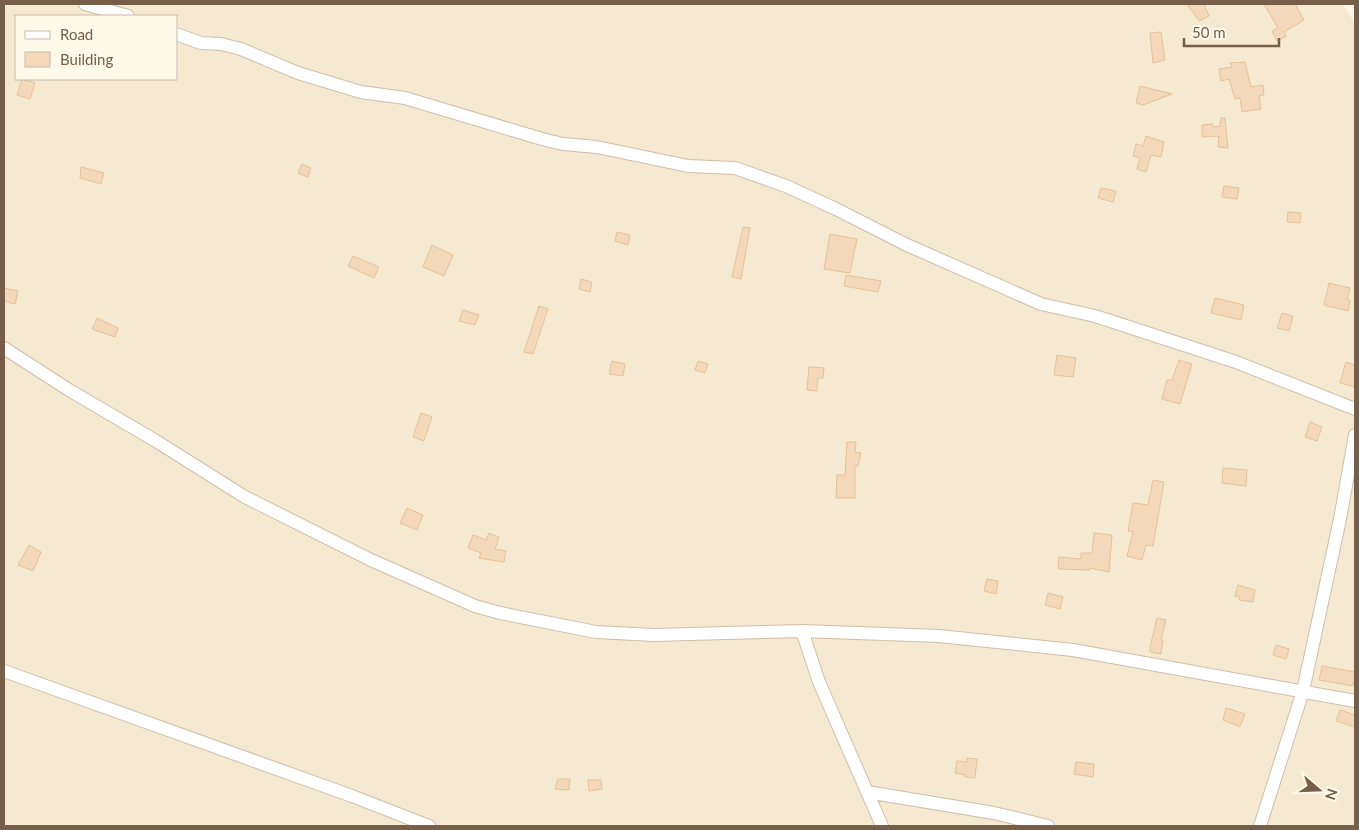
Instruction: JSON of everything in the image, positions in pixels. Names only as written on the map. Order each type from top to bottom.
[{"type":"street","points":[[85,4],[124,15]]},
{"type":"street","points":[[178,35],[200,43],[221,44],[241,49],[298,73],[361,92],[405,98],[542,139],[688,166],[735,168],[802,194],[907,245],[1041,304],[1095,316],[1201,351],[1355,409]]},
{"type":"street","points":[[4,348],[69,390],[156,441],[245,497],[371,560],[475,606],[500,613],[596,632],[654,635],[802,632],[939,636],[1073,650],[1355,701]]},
{"type":"street","points":[[1260,826],[1303,691],[1340,519],[1355,435]]},
{"type":"street","points":[[802,632],[819,682],[882,826]]},
{"type":"street","points":[[4,671],[352,796],[429,826]]},
{"type":"street","points":[[868,792],[994,814],[1048,826]]},
{"type":"shaded area","points":[[4,4],[1343,4],[1355,24],[1355,826],[4,826]]},
{"type":"building","points":[[1187,4],[1204,4],[1209,16],[1199,21]]},
{"type":"building","points":[[1264,4],[1295,4],[1304,20],[1284,32],[1286,36],[1277,41],[1272,31],[1278,28]]},
{"type":"building","points":[[1161,32],[1165,60],[1153,63],[1150,33]]},
{"type":"building","points":[[1245,62],[1251,87],[1263,85],[1264,95],[1259,96],[1261,109],[1242,112],[1240,98],[1235,99],[1229,79],[1221,81],[1219,69],[1232,67],[1230,63]]},
{"type":"building","points":[[22,80],[35,83],[30,99],[17,95]]},
{"type":"building","points":[[1140,86],[1172,94],[1143,105],[1136,103]]},
{"type":"building","points":[[1221,118],[1225,118],[1228,148],[1218,147],[1219,136],[1202,137],[1202,125],[1213,124],[1213,127],[1220,126]]},
{"type":"building","points":[[1146,136],[1164,142],[1161,157],[1151,155],[1146,172],[1137,169],[1140,158],[1133,156],[1136,144],[1143,146]]},
{"type":"building","points":[[302,164],[311,168],[308,177],[298,173]]},
{"type":"building","points":[[81,167],[104,173],[101,184],[80,178]]},
{"type":"building","points":[[1224,186],[1239,188],[1237,199],[1222,197]]},
{"type":"building","points":[[1101,188],[1116,191],[1113,202],[1098,198]]},
{"type":"building","points":[[1288,212],[1301,213],[1300,223],[1287,222]]},
{"type":"building","points":[[743,227],[750,228],[741,279],[732,277]]},
{"type":"building","points":[[617,232],[630,235],[628,245],[615,241]]},
{"type":"building","points":[[830,234],[857,239],[850,273],[824,269]]},
{"type":"building","points":[[432,245],[453,255],[444,276],[423,267]]},
{"type":"building","points":[[353,256],[379,267],[374,278],[348,266]]},
{"type":"building","points":[[846,275],[881,281],[878,292],[844,286]]},
{"type":"building","points":[[581,279],[592,282],[590,292],[579,289]]},
{"type":"building","points":[[1329,283],[1350,288],[1347,300],[1350,300],[1348,311],[1324,305]]},
{"type":"building","points":[[4,288],[18,291],[15,304],[4,301]]},
{"type":"building","points":[[1215,298],[1244,305],[1241,320],[1211,313]]},
{"type":"building","points":[[539,306],[548,309],[533,354],[524,352]]},
{"type":"building","points":[[463,310],[479,315],[475,325],[459,321]]},
{"type":"building","points":[[1282,313],[1293,316],[1289,331],[1277,328]]},
{"type":"building","points":[[97,318],[118,328],[115,337],[92,329]]},
{"type":"building","points":[[1057,355],[1076,358],[1073,377],[1054,375]]},
{"type":"building","points":[[1179,360],[1192,364],[1180,404],[1162,399],[1167,380],[1172,380]]},
{"type":"building","points":[[612,361],[625,364],[623,376],[609,374]]},
{"type":"building","points":[[698,361],[708,364],[705,373],[695,370]]},
{"type":"building","points":[[1346,362],[1355,365],[1355,387],[1340,383]]},
{"type":"building","points":[[809,367],[824,368],[823,378],[818,378],[817,391],[807,390]]},
{"type":"building","points":[[421,413],[432,417],[424,441],[413,437]]},
{"type":"building","points":[[1310,422],[1322,427],[1317,441],[1305,437]]},
{"type":"building","points":[[847,442],[856,442],[855,452],[861,453],[858,466],[855,466],[855,498],[836,498],[837,475],[845,475]]},
{"type":"building","points":[[1223,468],[1247,470],[1246,486],[1222,483]]},
{"type":"building","points":[[1153,480],[1164,482],[1153,546],[1146,545],[1142,560],[1127,556],[1133,532],[1128,531],[1133,503],[1148,505]]},
{"type":"building","points":[[407,508],[423,515],[417,530],[400,523]]},
{"type":"building","points":[[489,533],[499,537],[495,549],[506,551],[504,562],[479,558],[481,553],[468,548],[473,535],[486,540]]},
{"type":"building","points":[[1094,533],[1112,535],[1109,572],[1090,568],[1090,570],[1058,569],[1059,557],[1081,559],[1081,553],[1092,553]]},
{"type":"building","points":[[29,545],[41,552],[33,571],[18,565]]},
{"type":"building","points":[[987,579],[998,581],[996,594],[984,591]]},
{"type":"building","points":[[1238,585],[1255,590],[1253,602],[1239,600],[1240,597],[1235,596]]},
{"type":"building","points":[[1048,593],[1063,597],[1060,609],[1045,605]]},
{"type":"building","points":[[1157,618],[1166,620],[1161,640],[1163,640],[1161,654],[1150,652]]},
{"type":"building","points":[[1276,645],[1289,649],[1286,659],[1273,655]]},
{"type":"building","points":[[1322,666],[1355,672],[1353,686],[1319,680]]},
{"type":"building","points":[[1226,708],[1245,714],[1240,727],[1223,720]]},
{"type":"building","points":[[1340,710],[1355,715],[1355,727],[1336,721]]},
{"type":"building","points":[[967,758],[977,759],[975,778],[955,773],[957,761],[967,762]]},
{"type":"building","points":[[1076,762],[1094,764],[1093,777],[1074,774]]},
{"type":"building","points":[[558,779],[570,779],[569,790],[555,789]]},
{"type":"building","points":[[588,780],[601,780],[602,789],[589,791]]}]
